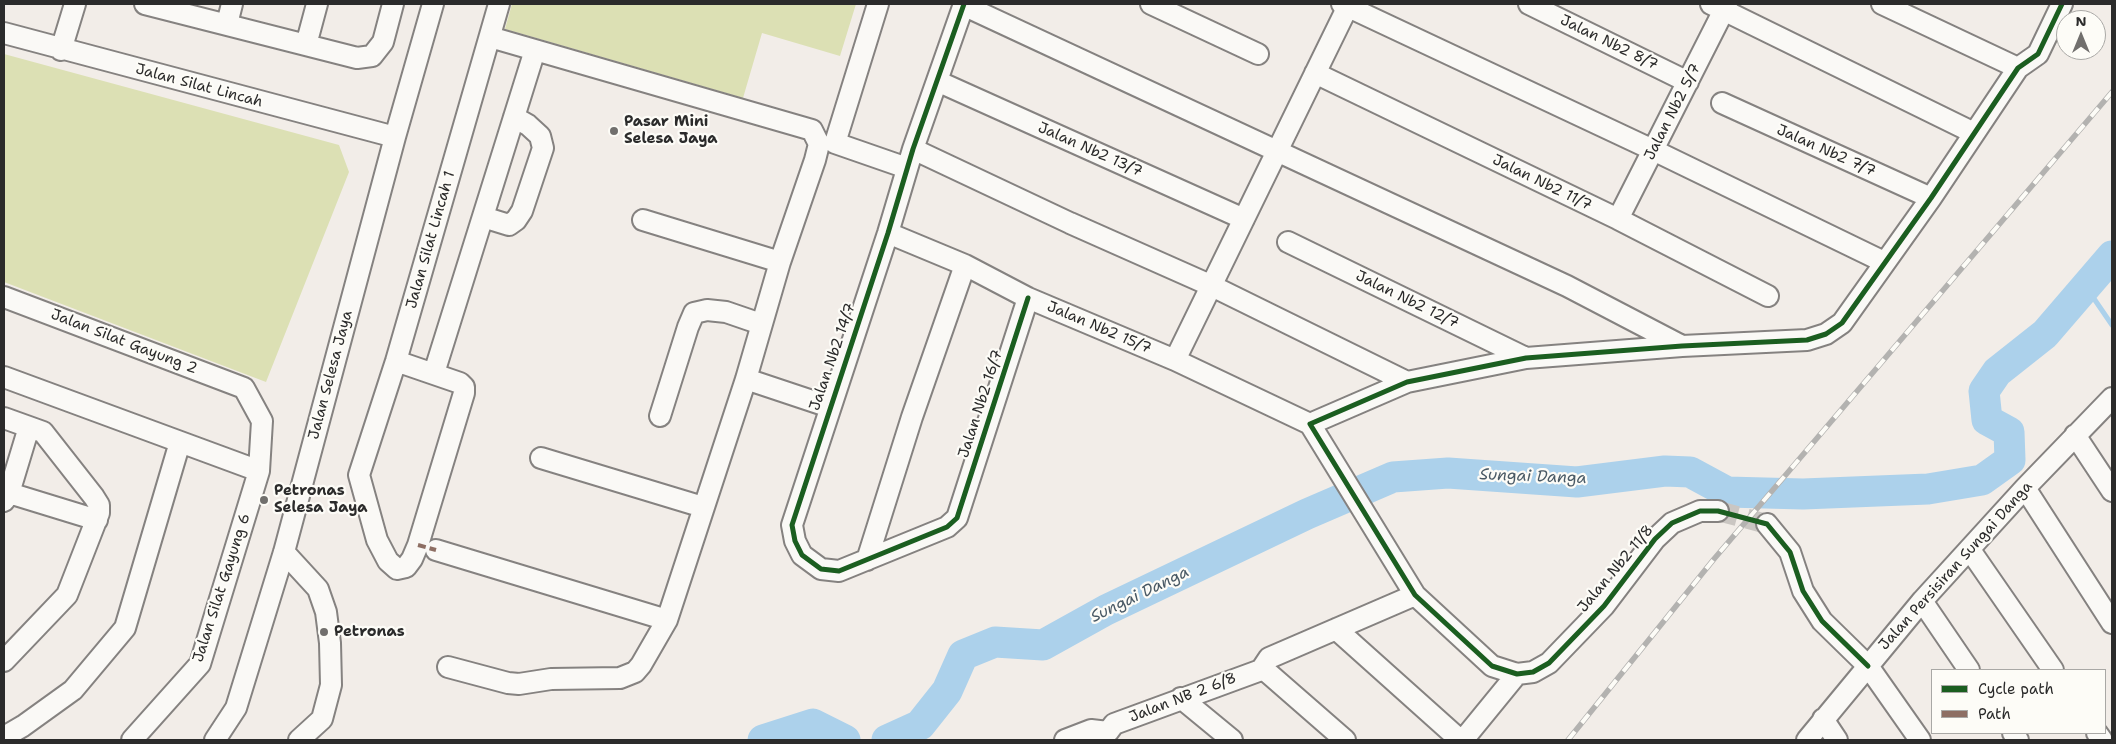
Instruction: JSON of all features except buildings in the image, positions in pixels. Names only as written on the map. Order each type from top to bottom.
[{"type":"street","points":[[61,50],[75,4]]},
{"type":"street","points":[[151,4],[357,58],[372,56],[383,42],[393,4]]},
{"type":"street","points":[[227,24],[232,4]]},
{"type":"street","points":[[306,45],[317,4]]},
{"type":"street","name":"Jalan Selesa Jaya","points":[[215,740],[236,708],[284,552],[395,137],[433,4]]},
{"type":"street","name":"Jalan Silat Lincah 1","points":[[434,374],[460,383],[464,387],[464,393],[418,545],[412,559],[406,566],[397,569],[388,561],[377,540],[359,475],[396,361],[499,4]]},
{"type":"street","points":[[878,4],[835,143],[910,158],[1070,224],[1212,286],[1407,382]]},
{"type":"street","points":[[964,4],[1276,152],[1567,286],[1682,346]]},
{"type":"street","name":"Jalan Nb2 14/7","points":[[956,518],[947,527],[840,571],[821,569],[802,556],[795,541],[792,525],[888,233],[910,158],[964,4]]},
{"type":"street","points":[[1151,4],[1258,54]]},
{"type":"street","points":[[1175,360],[1315,73],[1346,4],[1884,262]]},
{"type":"street","name":"Jalan Nb2 8/7","points":[[1529,4],[1688,82]]},
{"type":"street","points":[[1882,4],[2018,68]]},
{"type":"street","points":[[1336,629],[1462,740],[1517,674],[1492,666],[1415,595],[1310,424],[1407,382],[1526,358],[1682,346],[1807,340],[1826,334],[1842,323],[2018,68],[2038,54],[2062,4]]},
{"type":"street","points":[[1720,6],[1974,133]]},
{"type":"street","name":"Jalan Nb2 5/7","points":[[1618,219],[1688,82],[1720,6]]},
{"type":"street","name":"Jalan Silat Lincah","points":[[4,33],[61,50],[395,137]]},
{"type":"street","points":[[448,667],[508,683],[519,684],[551,679],[620,678],[635,672],[642,665],[667,620],[746,379],[780,262],[819,144],[812,130],[490,37]]},
{"type":"street","points":[[396,361],[434,374],[535,50]]},
{"type":"street","name":"Jalan Nb2 11/7","points":[[1315,73],[1618,219],[1768,296]]},
{"type":"street","name":"Jalan Nb2 13/7","points":[[937,81],[1244,219]]},
{"type":"street","name":"Jalan Nb2 7/7","points":[[1722,103],[1930,198]]},
{"type":"street","points":[[483,217],[509,225],[516,220],[522,211],[543,148],[540,136],[528,125],[514,117]]},
{"type":"street","points":[[644,220],[780,262]]},
{"type":"street","name":"Jalan Nb2 15/7","points":[[888,233],[965,265],[1028,298],[1175,360],[1310,424]]},
{"type":"street","name":"Jalan Nb2 12/7","points":[[1288,242],[1526,358]]},
{"type":"street","points":[[867,560],[912,416],[965,265]]},
{"type":"street","name":"Jalan Silat Gayung 2","points":[[4,297],[244,388]]},
{"type":"street","name":"Jalan Nb2 16/7","points":[[956,518],[1028,298]]},
{"type":"street","points":[[660,416],[694,313],[707,310],[726,312],[761,324]]},
{"type":"street","points":[[4,377],[260,471]]},
{"type":"street","points":[[746,379],[830,407]]},
{"type":"street","name":"Jalan Silat Gayung 6","points":[[132,740],[200,664],[260,471],[262,421],[244,388]]},
{"type":"street","name":"Jalan Persisiran Sungai Danga","points":[[1807,740],[1922,601],[2025,488],[2112,398]]},
{"type":"street","points":[[4,418],[43,432],[99,505],[99,513],[67,595],[4,661]]},
{"type":"street","points":[[29,427],[7,497],[96,520]]},
{"type":"street","points":[[2075,436],[2112,491]]},
{"type":"street","points":[[4,737],[23,726],[73,690],[125,628],[180,442]]},
{"type":"street","points":[[541,458],[703,507]]},
{"type":"street","points":[[2025,488],[2112,623]]},
{"type":"street","name":"Jalan Nb2 11/8","points":[[1517,674],[1532,672],[1549,663],[1604,606],[1655,538],[1672,523],[1700,511],[1718,511]]},
{"type":"street","points":[[1767,524],[1790,552],[1803,591],[1822,622],[1868,666],[1920,740]]},
{"type":"street","points":[[436,550],[667,620]]},
{"type":"street","points":[[1970,550],[2052,669]]},
{"type":"street","points":[[284,552],[318,589],[326,612],[330,643],[331,685],[322,719],[299,740]]},
{"type":"street","points":[[1345,740],[1267,672],[1260,670],[1269,658],[1415,595]]},
{"type":"street","points":[[1922,601],[1968,669]]},
{"type":"street","name":"Jalan NB 2 6/8","points":[[1109,736],[1114,724],[1260,670]]},
{"type":"street","points":[[1181,698],[1232,740]]},
{"type":"street","points":[[1823,719],[1837,740]]},
{"type":"street","points":[[1065,740],[1091,730],[1109,736]]},
{"type":"green space","points":[[512,4],[856,4],[840,56],[762,33],[743,98],[505,29]]},
{"type":"green space","points":[[4,54],[339,145],[349,172],[266,382],[4,282]]},
{"type":"waterway","name":"Sungai Danga","points":[[887,740],[920,725],[947,691],[963,655],[995,642],[1043,645],[1106,610],[1307,514],[1393,477],[1448,473],[1577,482],[1665,471],[1690,472],[1727,492],[1803,494],[1928,489],[1982,480],[2010,460],[2009,432],[1987,420],[1984,391],[1997,372],[2045,334],[2112,256]]},
{"type":"waterway","points":[[2086,287],[2112,325]]},
{"type":"waterway","name":"Sungai Danga","points":[[763,740],[813,724],[845,740]]},
{"type":"tunnel","points":[[1718,511],[1767,524]]},
{"type":"railway","points":[[1568,740],[1714,559],[2112,92]]},
{"type":"marked path","points":[[418,545],[436,550]]},
{"type":"cycle path","points":[[964,4],[913,149],[888,233],[792,525],[795,541],[802,555],[821,569],[839,571],[947,527],[957,518],[1028,298]]},
{"type":"cycle path","points":[[1868,666],[1822,621],[1803,591],[1790,552],[1767,524],[1718,511],[1700,511],[1672,523],[1655,539],[1604,606],[1549,663],[1533,672],[1517,674],[1492,666],[1415,595],[1310,424],[1407,382],[1526,358],[1682,346],[1807,340],[1826,334],[1842,323],[1931,198],[2018,68],[2038,54],[2062,4]]},
{"type":"place","name":"Pasar Mini Selesa Jaya","points":[[614,131]]},
{"type":"place","name":"Petronas Selesa Jaya","points":[[264,500]]},
{"type":"place","name":"Petronas","points":[[324,632]]}]
